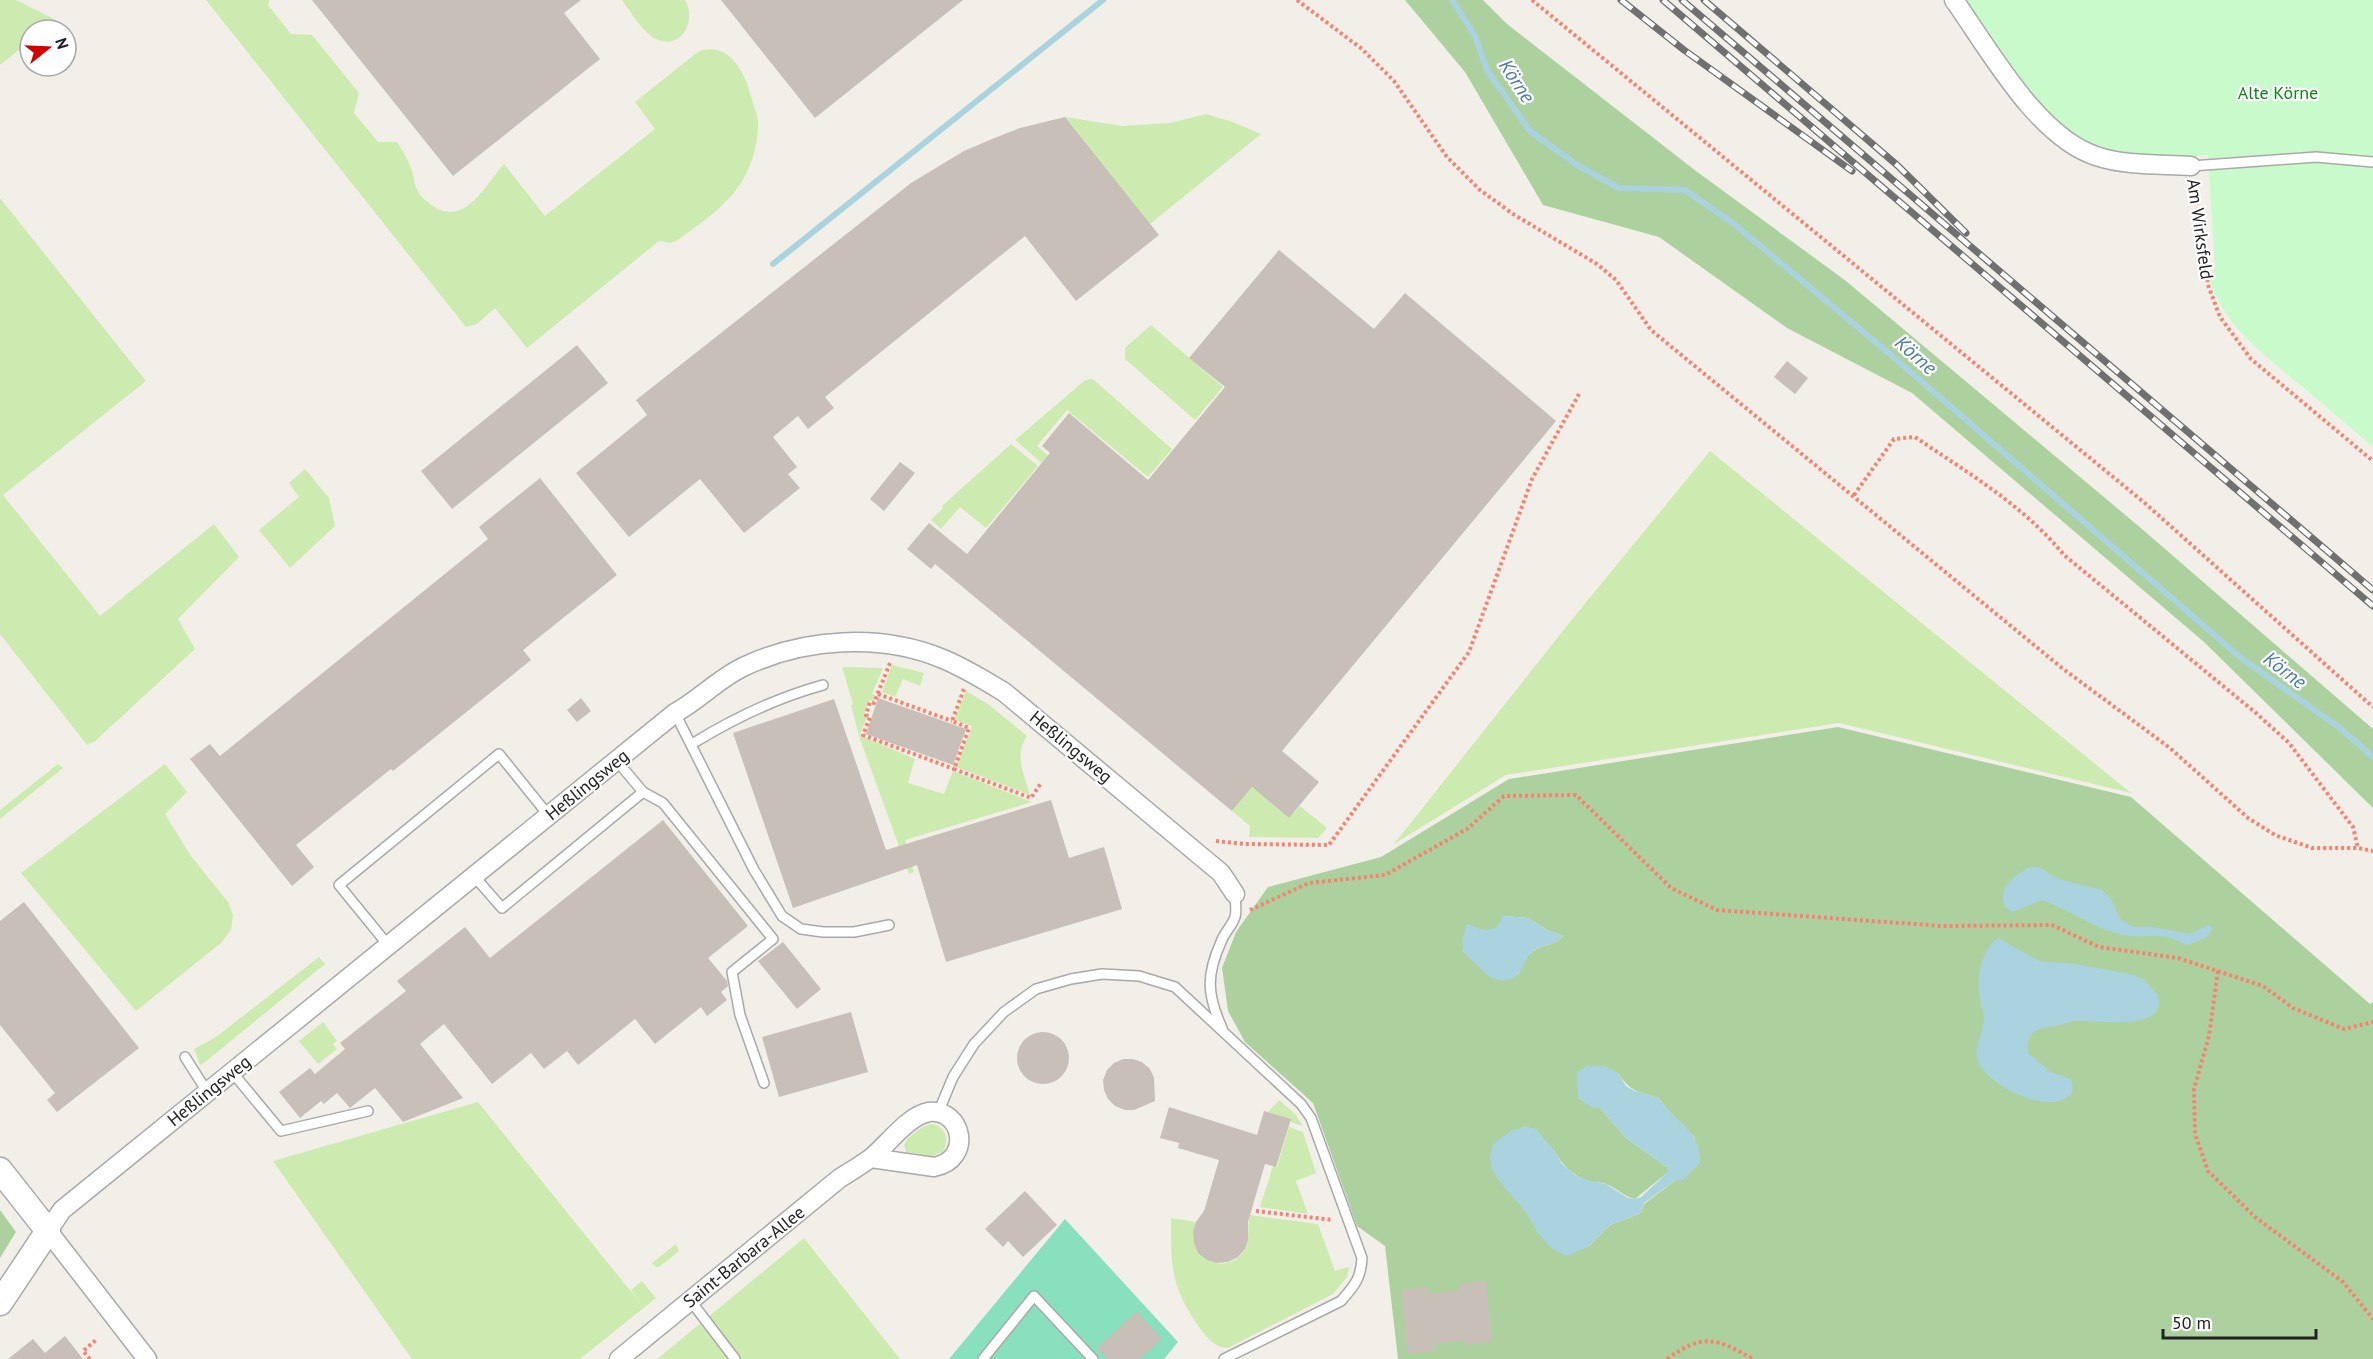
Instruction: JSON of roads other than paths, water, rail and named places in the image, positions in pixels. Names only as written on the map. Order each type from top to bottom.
[{"type":"street","name":"Am Wirksfeld","points":[[1954,0],[2034,114],[2066,142],[2096,157],[2140,163],[2191,166]]},
{"type":"street","name":"Heßlingsweg","points":[[48,1231],[63,1210],[675,713],[743,667],[791,650],[840,642],[910,649],[942,659],[973,673],[1011,697],[1221,873],[1235,894]]},
{"type":"street","name":"Saint-Barbara-Allee","points":[[618,1359],[840,1178],[871,1158],[917,1116],[928,1112],[938,1113]]},
{"type":"street","points":[[871,1158],[934,1167],[945,1165],[958,1151],[959,1139],[952,1119],[938,1113]]},
{"type":"street","points":[[0,1170],[147,1359]]},
{"type":"street","points":[[0,1303],[48,1231]]},
{"type":"lane","points":[[2191,166],[2316,157],[2373,162]]},
{"type":"lane","points":[[692,744],[750,711],[789,694],[823,685]]},
{"type":"lane","points":[[675,713],[754,870],[782,916],[801,929],[823,932],[854,932],[889,925]]},
{"type":"lane","points":[[388,945],[339,885],[499,754],[549,816]]},
{"type":"lane","points":[[617,761],[643,792],[663,803],[773,939],[732,972],[740,1015],[764,1083]]},
{"type":"lane","points":[[474,876],[502,908],[643,792]]},
{"type":"lane","points":[[1225,1032],[1212,1006],[1210,985],[1212,962],[1235,916],[1235,894]]},
{"type":"lane","points":[[938,1113],[952,1077],[974,1044],[1004,1012],[1036,989],[1071,979],[1102,974],[1139,976],[1175,987],[1225,1032],[1239,1049],[1301,1104],[1311,1118],[1362,1258],[1361,1274],[1353,1288],[1341,1301],[1224,1359]]},
{"type":"lane","points":[[185,1057],[208,1093]]},
{"type":"lane","points":[[232,1072],[281,1131],[368,1111]]},
{"type":"lane","points":[[983,1359],[1034,1296],[1093,1359]]},
{"type":"lane","points":[[690,1300],[735,1359]]},
{"type":"water","points":[[2030,867],[2041,868],[2056,878],[2102,890],[2111,899],[2120,919],[2134,927],[2153,927],[2190,934],[2209,925],[2213,928],[2207,937],[2188,945],[2171,938],[2130,936],[2109,931],[2042,900],[2013,912],[2005,907],[2003,894],[2005,888],[2013,878]]},
{"type":"water","points":[[1502,916],[1528,918],[1549,931],[1563,936],[1556,942],[1534,950],[1515,977],[1504,980],[1494,979],[1466,954],[1462,946],[1463,938],[1467,924],[1488,930],[1493,929],[1497,927]]},
{"type":"water","points":[[1998,938],[2039,961],[2076,964],[2134,975],[2143,979],[2158,995],[2158,1007],[2152,1015],[2141,1020],[2074,1021],[2034,1032],[2029,1040],[2028,1053],[2051,1072],[2071,1079],[2073,1086],[2069,1096],[2059,1101],[2033,1100],[2019,1095],[1993,1079],[1978,1061],[1977,1055],[1984,1017],[1979,992],[1980,972],[1986,952]]},
{"type":"water","points":[[1587,1066],[1605,1066],[1618,1073],[1626,1086],[1659,1098],[1692,1134],[1699,1151],[1700,1163],[1683,1180],[1676,1180],[1644,1203],[1641,1213],[1610,1225],[1588,1247],[1566,1256],[1551,1248],[1492,1170],[1490,1157],[1493,1144],[1511,1131],[1526,1126],[1536,1129],[1562,1164],[1575,1175],[1606,1184],[1628,1198],[1641,1197],[1667,1173],[1667,1167],[1626,1138],[1600,1108],[1593,1108],[1578,1098],[1577,1073]]},
{"type":"waterway","points":[[773,264],[1103,0]]},
{"type":"waterway","name":"Körne","points":[[1452,0],[1475,36],[1487,70],[1530,131],[1577,165],[1619,188],[1685,190],[1734,224],[1891,355],[2241,658],[2340,728],[2373,757]]},
{"type":"railway","points":[[1621,0],[1684,50],[1852,171]]},
{"type":"railway","points":[[1663,0],[2373,606]]},
{"type":"railway","points":[[1682,0],[2373,590]]},
{"type":"railway","points":[[1704,0],[1897,165],[1966,233]]},
{"type":"park label","name":"Alte Körne","points":[[2278,93]]}]
